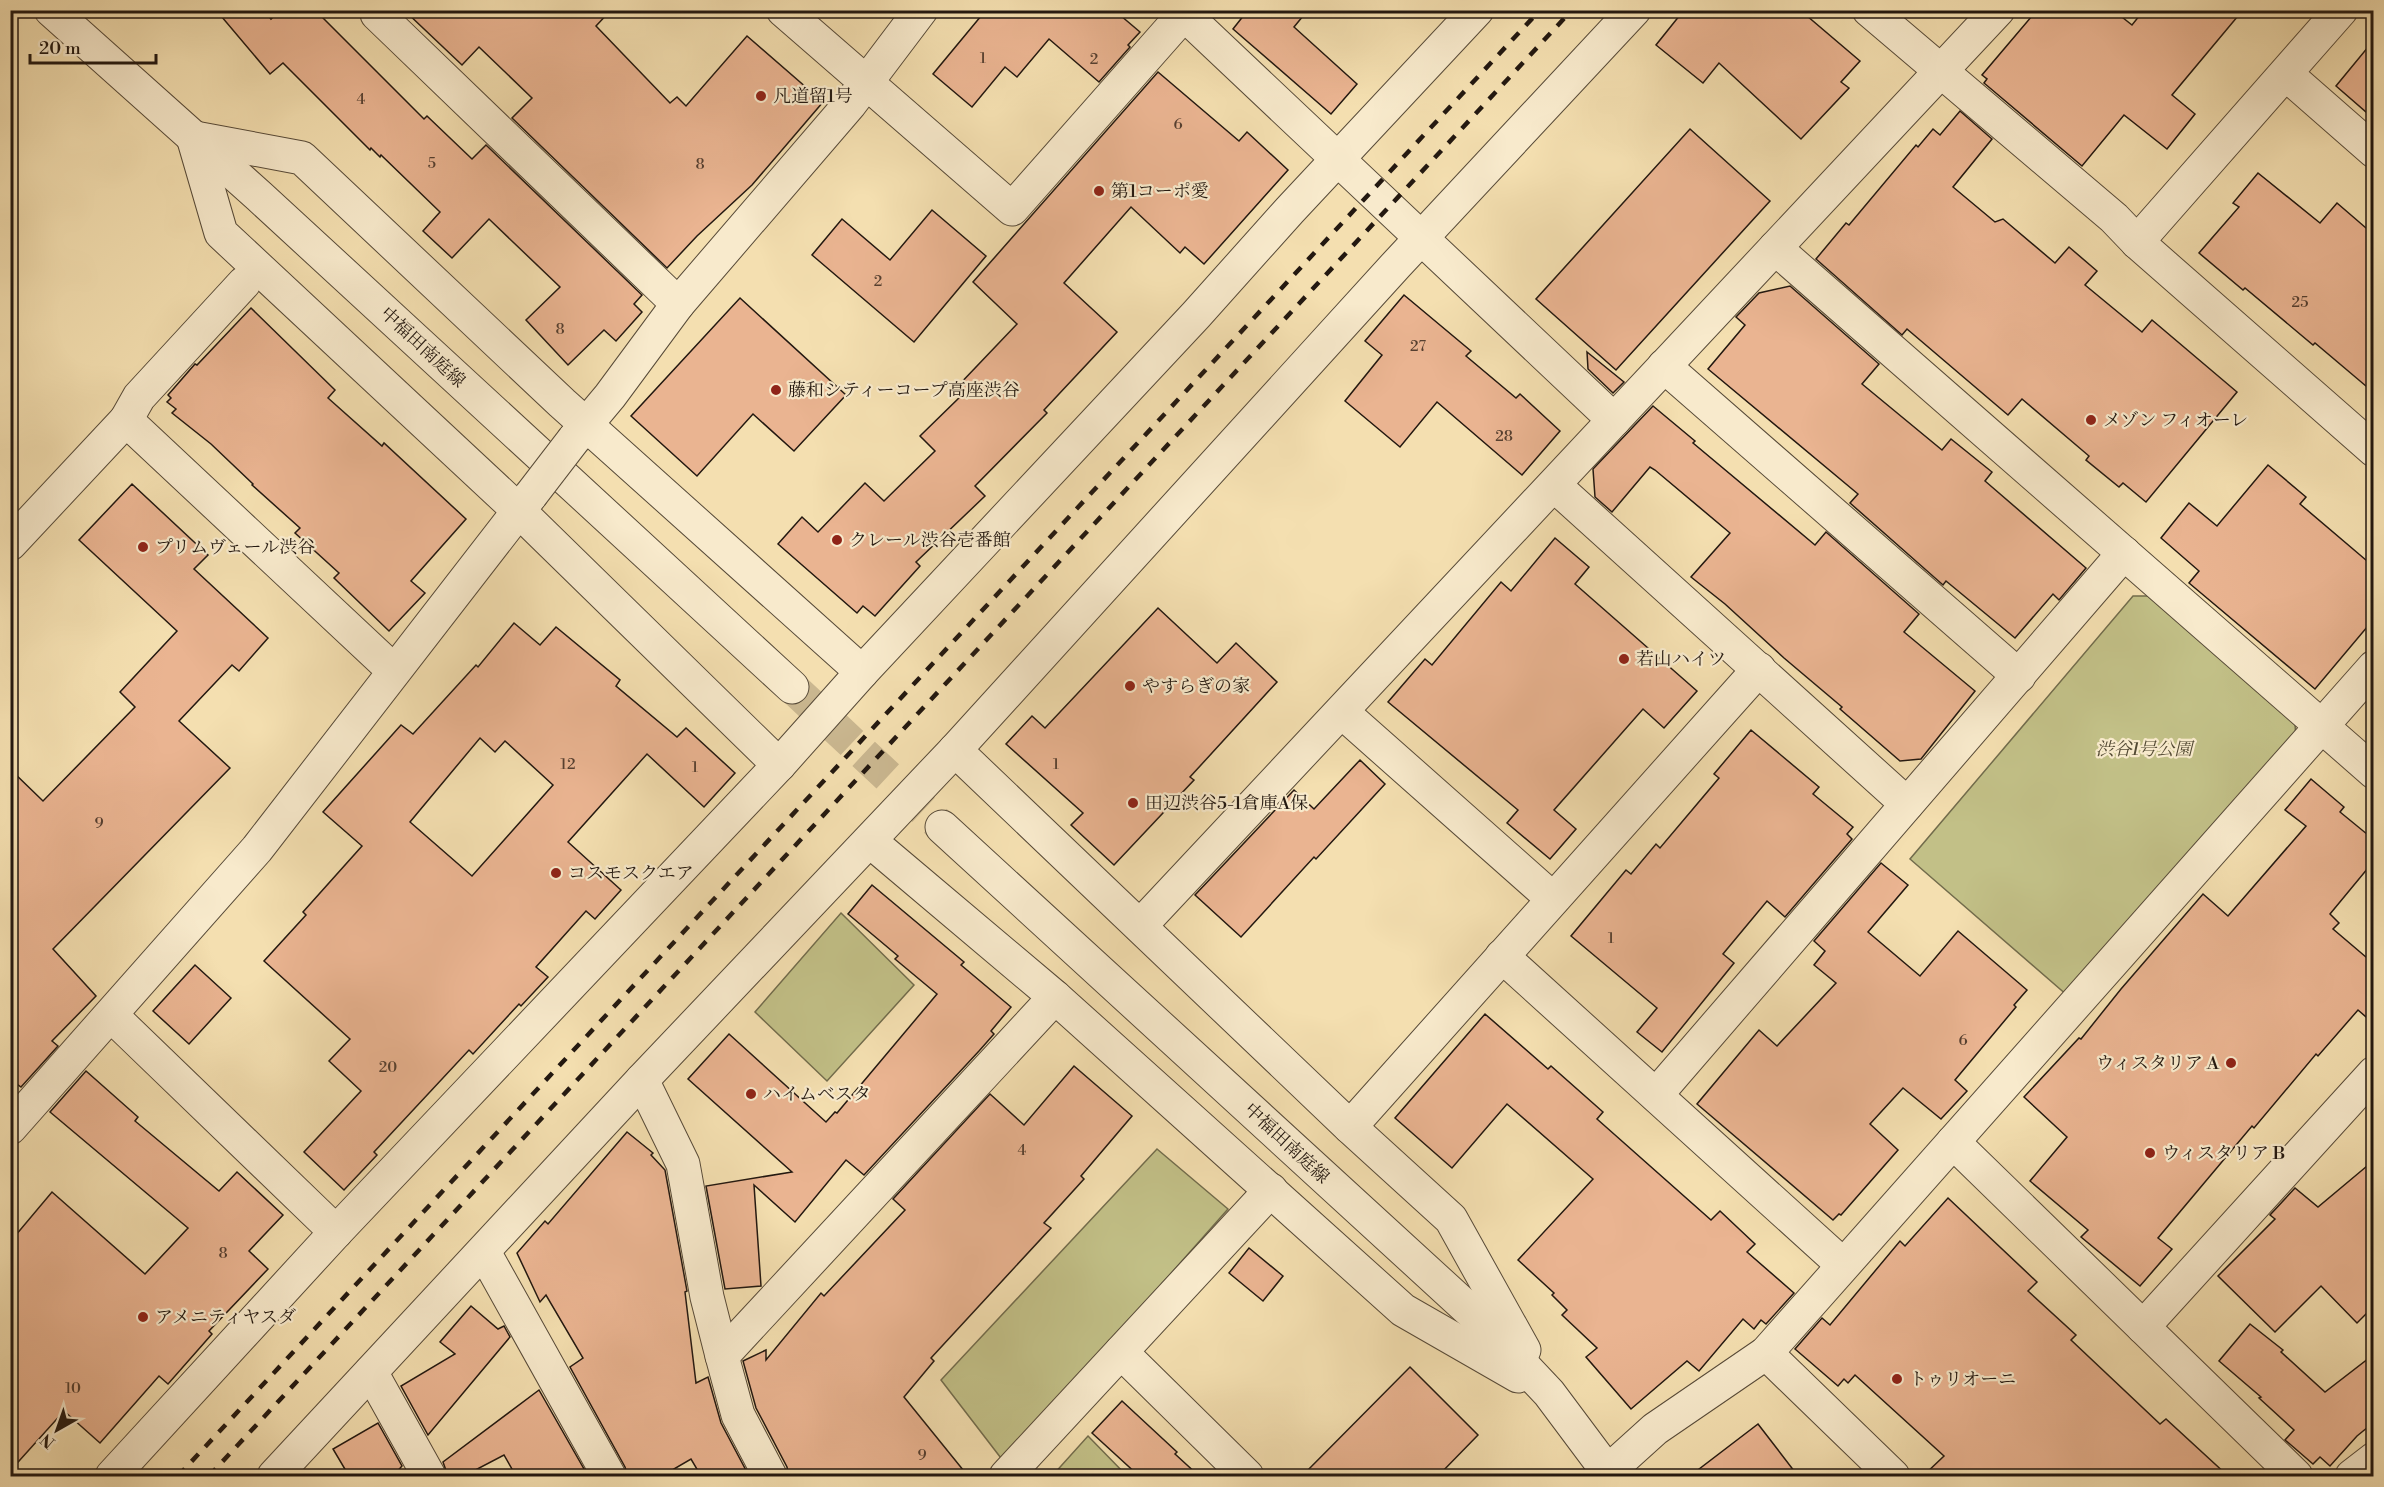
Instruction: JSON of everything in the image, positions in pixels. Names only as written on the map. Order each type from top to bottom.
[{"type":"street","name":"中福田南庭線","points":[[51,10],[193,137],[792,687]]},
{"type":"street","points":[[381,10],[377,14],[678,304]]},
{"type":"street","points":[[783,10],[1012,209],[1185,12],[1337,160],[1614,420]]},
{"type":"street","points":[[10,1128],[257,849],[524,502],[610,396],[678,304],[850,104],[865,81],[921,10]]},
{"type":"street","points":[[112,1476],[336,1232],[779,765],[862,672],[1477,10]]},
{"type":"street","points":[[274,1476],[642,1080],[955,750],[1421,238],[1634,10]]},
{"type":"street","points":[[1869,10],[1940,73],[2114,218],[2137,242],[2373,450]]},
{"type":"street","points":[[1140,926],[1998,10]]},
{"type":"street","points":[[2137,242],[2341,10]]},
{"type":"street","points":[[2286,74],[2373,151]]},
{"type":"street","points":[[779,765],[524,502],[221,233],[193,137],[302,158],[580,431],[862,672]]},
{"type":"street","points":[[1775,248],[2373,772]]},
{"type":"street","points":[[10,544],[126,420],[139,397],[244,283]]},
{"type":"street","points":[[1664,366],[2019,675]]},
{"type":"street","points":[[126,420],[394,671]]},
{"type":"street","points":[[1554,485],[1907,804]]},
{"type":"street","points":[[1656,1095],[2124,554]]},
{"type":"street","points":[[1607,1475],[1655,1429],[1766,1353],[2373,667]]},
{"type":"street","points":[[1350,1127],[1759,669]]},
{"type":"street","points":[[1342,712],[1553,899]]},
{"type":"street","points":[[955,750],[1350,1127],[1451,1219],[1548,1393]]},
{"type":"street","name":"中福田南庭線","points":[[942,827],[1479,1319],[1548,1393],[1607,1475]]},
{"type":"street","points":[[870,841],[1055,997],[1402,1310],[1548,1393]]},
{"type":"street","points":[[1502,956],[1843,1265]]},
{"type":"street","points":[[722,1356],[1055,997]]},
{"type":"street","points":[[111,1015],[336,1232]]},
{"type":"street","points":[[2144,1327],[2373,1073]]},
{"type":"street","points":[[642,1080],[683,1164],[707,1297],[738,1415],[770,1476]]},
{"type":"street","points":[[1953,1142],[2296,1476]]},
{"type":"street","points":[[1006,1476],[1271,1190]]},
{"type":"street","points":[[484,1252],[609,1476]]},
{"type":"street","points":[[1121,1352],[1248,1476]]},
{"type":"street","points":[[1766,1353],[1893,1476]]},
{"type":"street","points":[[371,1372],[429,1476]]},
{"type":"street","points":[[2352,1476],[2373,1459]]},
{"type":"green space","name":"渋谷1号公園","points":[[2133,596],[2151,596],[2295,724],[2296,739],[2068,996],[1910,859]]},
{"type":"green space","points":[[841,913],[914,985],[827,1081],[755,1012]]},
{"type":"green space","points":[[1157,1149],[1228,1209],[1004,1462],[941,1380]]},
{"type":"green space","points":[[1088,1436],[1127,1476],[1052,1476]]},
{"type":"building","points":[[216,10],[264,10],[271,19],[280,10],[315,10],[424,119],[427,116],[472,159],[486,145],[642,295],[634,304],[642,312],[616,341],[604,330],[568,365],[526,320],[560,287],[489,219],[452,258],[423,231],[440,212],[381,155],[380,157],[371,148],[370,150],[283,63],[270,74]]},
{"type":"building","points":[[404,10],[611,10],[596,26],[670,103],[677,97],[686,106],[747,36],[823,102],[752,185],[697,236],[667,268],[512,118],[532,98],[479,47],[462,65]]},
{"type":"building","points":[[986,10],[1114,10],[1140,32],[1099,82],[1049,39],[1017,77],[1005,67],[972,107],[933,74]]},
{"type":"building","points":[[1248,10],[1308,10],[1294,27],[1357,84],[1331,114],[1233,29]]},
{"type":"building","points":[[1684,10],[1800,10],[1860,61],[1841,82],[1849,88],[1801,139],[1719,63],[1703,83],[1656,45]]},
{"type":"building","points":[[2037,10],[2113,10],[2132,25],[2144,10],[2243,10],[2172,95],[2195,114],[2167,149],[2124,115],[2082,166],[1984,83],[1987,79],[1982,75]]},
{"type":"building","points":[[2373,41],[2373,118],[2336,86]]},
{"type":"building","points":[[1158,72],[1239,141],[1247,132],[1288,170],[1204,264],[1185,247],[1180,253],[1131,207],[1064,283],[1117,332],[1044,410],[1047,413],[975,486],[985,496],[916,562],[920,566],[875,616],[863,606],[857,613],[778,544],[802,517],[818,532],[865,483],[884,501],[935,451],[920,436],[964,393],[957,387],[1017,324],[973,282]]},
{"type":"building","points":[[1960,111],[1992,139],[1953,187],[1995,222],[2003,219],[2055,263],[2069,247],[2097,271],[2085,285],[2142,332],[2152,320],[2237,392],[2146,502],[2123,483],[2119,487],[2086,460],[2089,456],[2022,399],[2008,415],[1907,329],[1902,335],[1816,259],[1846,223],[1849,225],[1916,145],[1918,147],[1933,129],[1940,135]]},
{"type":"building","points":[[1690,129],[1770,201],[1616,370],[1536,299]]},
{"type":"building","points":[[2258,173],[2320,223],[2337,203],[2373,234],[2373,392],[2315,343],[2313,345],[2199,253],[2239,207],[2233,203]]},
{"type":"building","points":[[932,210],[986,256],[914,342],[812,255],[842,219],[890,260]]},
{"type":"building","points":[[1790,286],[1879,364],[1862,384],[1942,450],[1951,439],[1992,472],[1985,481],[2086,568],[2059,600],[2053,594],[2015,638],[1946,581],[1943,585],[1850,503],[1858,494],[1708,369],[1745,325],[1736,317],[1759,293]]},
{"type":"building","points":[[1404,295],[1471,351],[1466,356],[1516,398],[1520,394],[1560,431],[1522,475],[1437,402],[1400,447],[1345,401],[1382,355],[1365,341]]},
{"type":"building","name":"藤和シティーコープ高座渋谷","points":[[740,298],[846,395],[794,451],[753,414],[697,476],[631,416]]},
{"type":"building","points":[[251,308],[335,390],[328,398],[382,446],[384,443],[466,519],[411,581],[425,593],[389,631],[334,578],[339,573],[295,533],[300,528],[211,444],[172,413],[176,409],[167,402],[171,398],[168,395],[195,364],[197,365]]},
{"type":"building","points":[[1587,352],[1624,382],[1613,393],[1588,369]]},
{"type":"building","points":[[1653,406],[1695,441],[1693,443],[1815,545],[1826,532],[1919,614],[1904,632],[1975,691],[1921,759],[1900,761],[1840,709],[1842,707],[1691,577],[1730,533],[1655,470],[1650,467],[1612,512],[1595,497],[1593,469]]},
{"type":"building","points":[[2268,465],[2306,497],[2300,504],[2373,566],[2373,620],[2315,689],[2189,583],[2199,571],[2161,538],[2189,503],[2217,526]]},
{"type":"building","points":[[132,484],[208,555],[194,569],[268,638],[239,671],[232,665],[179,721],[230,768],[53,949],[96,996],[52,1041],[58,1046],[21,1087],[10,1079],[10,769],[43,801],[135,707],[120,692],[177,631],[79,540]]},
{"type":"building","points":[[1555,538],[1589,567],[1575,584],[1697,691],[1664,728],[1643,709],[1554,810],[1576,829],[1550,859],[1507,823],[1518,810],[1388,702],[1425,659],[1432,665],[1501,582],[1511,591]]},
{"type":"building","points":[[1158,608],[1217,663],[1236,643],[1277,682],[1190,777],[1194,780],[1114,865],[1071,825],[1083,813],[1006,744],[1032,716],[1045,728]]},
{"type":"building","points":[[514,623],[540,645],[556,627],[620,680],[616,686],[677,737],[686,728],[735,773],[704,807],[647,754],[568,842],[621,890],[595,919],[586,911],[536,967],[548,977],[521,1006],[519,1004],[473,1054],[469,1050],[374,1152],[377,1155],[344,1190],[304,1152],[361,1091],[329,1061],[350,1039],[264,961],[306,915],[303,912],[362,846],[323,812],[401,725],[413,734],[476,665],[478,667]],"holes":[[[480,738],[495,752],[505,741],[553,785],[472,876],[410,822]]]},
{"type":"building","points":[[1751,730],[1819,787],[1813,794],[1853,827],[1847,834],[1852,839],[1785,917],[1767,901],[1723,954],[1734,963],[1662,1052],[1637,1032],[1657,1008],[1571,936],[1626,870],[1631,874],[1656,844],[1660,848],[1719,778],[1714,774]]},
{"type":"building","points":[[1360,760],[1385,784],[1241,937],[1195,895],[1294,790],[1314,809]]},
{"type":"building","points":[[2311,779],[2344,807],[2340,812],[2373,839],[2373,862],[2330,914],[2339,923],[2333,929],[2373,963],[2373,1023],[2358,1010],[2318,1056],[2316,1054],[2254,1128],[2252,1126],[2158,1238],[2172,1249],[2140,1286],[2081,1237],[2088,1230],[2030,1181],[2067,1137],[2024,1097],[2079,1038],[2081,1039],[2203,894],[2228,916],[2306,826],[2285,810]]},
{"type":"building","points":[[1881,863],[1908,885],[1868,932],[1920,976],[1958,931],[2027,990],[2014,1005],[2016,1007],[1955,1080],[1967,1091],[1941,1119],[1903,1088],[1870,1124],[1898,1150],[1841,1215],[1839,1214],[1833,1220],[1697,1104],[1759,1030],[1777,1046],[1836,983],[1814,965],[1825,951],[1814,941]]},
{"type":"building","points":[[872,885],[964,962],[961,965],[1011,1007],[991,1031],[994,1034],[864,1175],[846,1160],[795,1222],[754,1185],[761,1286],[725,1289],[706,1186],[792,1172],[688,1079],[729,1034],[826,1122],[835,1112],[837,1113],[937,994],[895,959],[898,956],[848,914]]},
{"type":"building","points":[[195,965],[231,998],[189,1044],[153,1011]]},
{"type":"building","points":[[1485,1014],[1548,1069],[1551,1066],[1603,1112],[1597,1119],[1711,1220],[1720,1211],[1755,1244],[1747,1252],[1794,1293],[1766,1324],[1761,1320],[1754,1329],[1743,1319],[1699,1371],[1687,1361],[1631,1409],[1586,1357],[1597,1348],[1562,1315],[1567,1310],[1552,1295],[1554,1293],[1518,1260],[1593,1179],[1507,1104],[1452,1168],[1395,1118]]},
{"type":"building","points":[[1074,1066],[1132,1116],[1081,1176],[1084,1179],[1044,1223],[1051,1228],[931,1358],[934,1361],[904,1397],[968,1476],[789,1476],[787,1467],[756,1408],[743,1361],[766,1350],[766,1360],[821,1293],[824,1296],[905,1210],[893,1199],[990,1094],[1024,1125]]},
{"type":"building","points":[[86,1071],[138,1117],[135,1121],[219,1191],[237,1172],[283,1215],[249,1251],[268,1269],[209,1331],[212,1334],[168,1384],[159,1376],[100,1443],[64,1411],[10,1471],[10,1242],[52,1192],[145,1274],[188,1228],[50,1112]]},
{"type":"building","points":[[627,1132],[653,1153],[651,1155],[665,1170],[687,1291],[685,1292],[696,1383],[708,1377],[721,1423],[749,1476],[701,1476],[691,1459],[662,1476],[628,1476],[570,1367],[583,1358],[546,1295],[540,1302],[517,1253],[545,1221],[548,1224]]},
{"type":"building","points":[[2373,1161],[2373,1307],[2357,1323],[2321,1286],[2275,1332],[2218,1276],[2275,1219],[2270,1215],[2295,1188],[2318,1207]]},
{"type":"building","points":[[1948,1198],[2037,1282],[2028,1291],[2076,1335],[2071,1340],[2160,1424],[2166,1419],[2228,1476],[1923,1476],[1944,1456],[1855,1375],[1848,1383],[1844,1379],[1838,1386],[1795,1349],[1822,1318],[1830,1325],[1900,1241],[1905,1246]]},
{"type":"building","points":[[1249,1248],[1283,1276],[1263,1301],[1229,1273]]},
{"type":"building","points":[[471,1306],[498,1329],[504,1326],[510,1337],[428,1435],[401,1386],[455,1354],[440,1342]]},
{"type":"building","points":[[2250,1324],[2283,1350],[2281,1352],[2325,1392],[2373,1355],[2373,1423],[2357,1436],[2330,1466],[2320,1457],[2313,1464],[2285,1440],[2294,1430],[2259,1398],[2261,1397],[2219,1361]]},
{"type":"building","points":[[1410,1367],[1478,1435],[1438,1476],[1302,1476]]},
{"type":"building","points":[[539,1390],[588,1476],[516,1476],[504,1455],[464,1476],[448,1476],[443,1462]]},
{"type":"building","points":[[1122,1401],[1177,1452],[1175,1454],[1199,1476],[1139,1476],[1092,1433]]},
{"type":"building","points":[[378,1423],[402,1466],[393,1476],[349,1476],[333,1449]]},
{"type":"building","points":[[1758,1424],[1798,1476],[1690,1476]]},
{"type":"tunnel","points":[[792,687],[942,827]]},
{"type":"railway","points":[[178,1476],[1540,10]]},
{"type":"railway","points":[[209,1476],[1572,10]]},
{"type":"place","name":"凡道留1号","points":[[761,96]]},
{"type":"place","name":"第1コーポ愛","points":[[1099,191]]},
{"type":"place","name":"藤和シティーコープ高座渋谷","points":[[776,390]]},
{"type":"place","name":"メゾン フィオーレ","points":[[2091,420]]},
{"type":"place","name":"クレール渋谷壱番館","points":[[837,540]]},
{"type":"place","name":"プリムヴェール渋谷","points":[[143,547]]},
{"type":"place","name":"若山ハイツ","points":[[1624,659]]},
{"type":"place","name":"やすらぎの家","points":[[1130,686]]},
{"type":"place","name":"田辺渋谷5-1倉庫A保","points":[[1133,803]]},
{"type":"place","name":"コスモスクエア","points":[[556,873]]},
{"type":"place","name":"ウィスタリア A","points":[[2231,1063]]},
{"type":"place","name":"ハイムベスタ","points":[[751,1094]]},
{"type":"place","name":"ウィスタリア B","points":[[2150,1153]]},
{"type":"place","name":"アメニティヤスダ","points":[[143,1317]]},
{"type":"place","name":"トゥリオーニ","points":[[1897,1379]]}]
